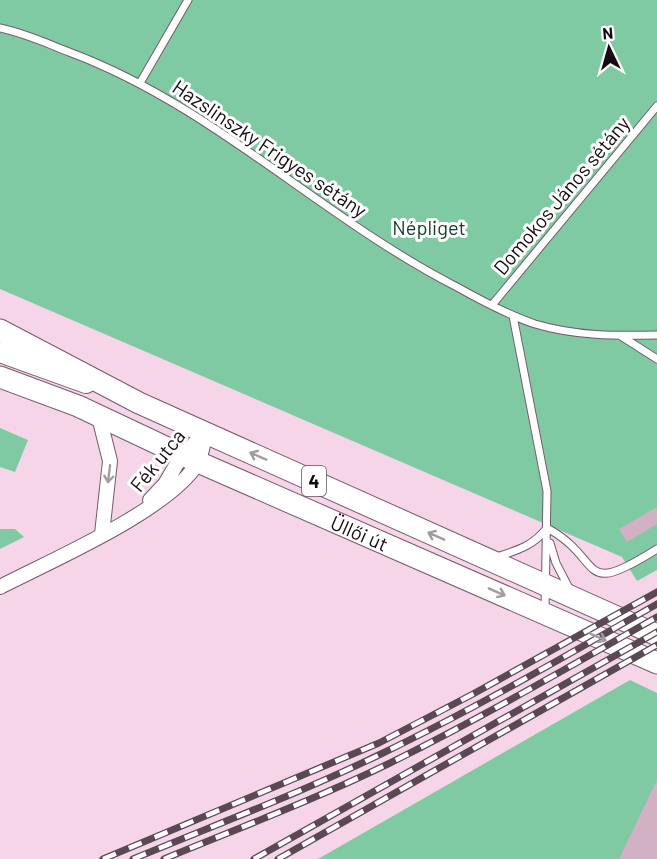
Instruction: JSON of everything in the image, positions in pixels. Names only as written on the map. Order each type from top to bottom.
[{"type":"main road","points":[[0,330],[139,403]]},
{"type":"main road","name":"Üllői út","points":[[0,352],[139,403],[657,635]]},
{"type":"main road","name":"Üllői út","points":[[0,362],[99,417],[190,459],[657,663]]},
{"type":"main road","points":[[0,377],[78,406]]},
{"type":"street","name":"Fék utca","points":[[99,417],[111,461],[102,534]]},
{"type":"street","name":"Fék utca","points":[[0,587],[137,515],[190,459],[206,433]]},
{"type":"lane","points":[[140,83],[188,0]]},
{"type":"lane","name":"Hazslinszky Frigyes sétány","points":[[0,28],[87,58],[140,83],[190,112],[413,265],[513,316],[557,329],[621,336],[657,335]]},
{"type":"lane","name":"Domokos János sétány","points":[[492,305],[657,106]]},
{"type":"lane","points":[[513,316],[547,491],[545,613]]},
{"type":"lane","points":[[621,336],[657,359]]},
{"type":"lane","points":[[489,560],[525,548],[537,541],[547,528]]},
{"type":"lane","points":[[547,528],[567,542],[587,566],[600,574],[616,572],[657,549]]},
{"type":"lane","points":[[547,528],[556,563],[574,598]]},
{"type":"green space","name":"Népliget","points":[[0,0],[657,0],[657,570],[637,581],[622,557],[0,289]]},
{"type":"green space","points":[[0,428],[28,440],[15,472],[0,467]]},
{"type":"green space","points":[[0,529],[15,529],[24,537],[0,549]]},
{"type":"green space","points":[[630,680],[657,693],[657,859],[318,859]]},
{"type":"building","points":[[657,507],[657,524],[627,542],[619,529]]},
{"type":"building","points":[[657,780],[657,859],[619,859]]},
{"type":"railway","points":[[103,859],[379,743],[473,694],[657,592]]},
{"type":"railway","points":[[133,859],[354,767],[420,735],[657,604]]},
{"type":"railway","points":[[164,859],[306,801],[390,763],[491,710],[657,617]]},
{"type":"railway","points":[[254,859],[657,632]]},
{"type":"railway","points":[[278,859],[657,645]]}]
